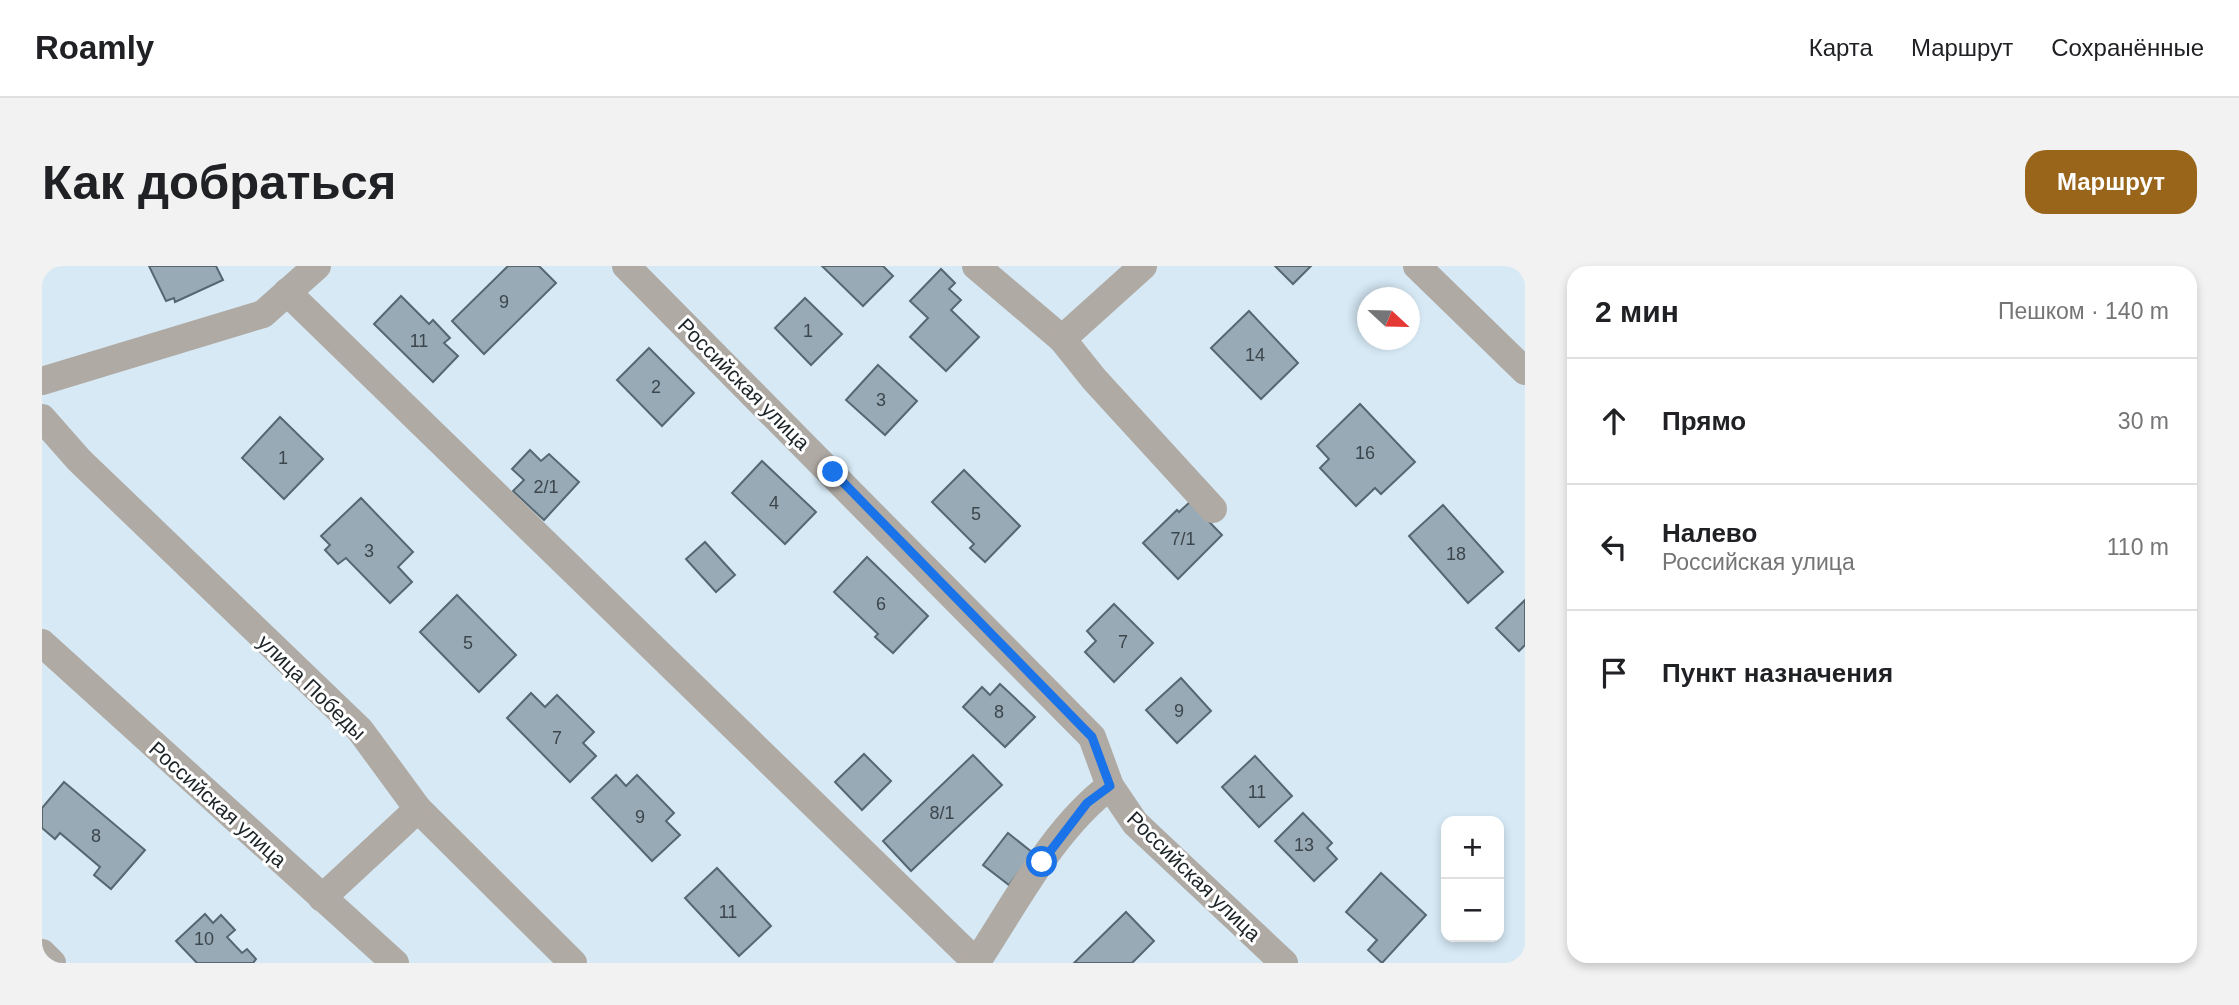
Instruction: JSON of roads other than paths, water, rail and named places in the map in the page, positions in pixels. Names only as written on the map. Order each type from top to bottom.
[{"type":"street","points":[[42,381],[263,314],[317,266]]},
{"type":"street","name":"Российская улица","points":[[626,266],[1092,737],[1110,786],[1135,823],[1284,963]]},
{"type":"street","points":[[976,266],[1062,339],[1094,379],[1213,509]]},
{"type":"street","points":[[1062,339],[1143,266]]},
{"type":"street","points":[[1416,266],[1525,370]]},
{"type":"street","points":[[287,292],[976,963],[1049,852],[1087,803],[1110,786]]},
{"type":"street","name":"улица Победы","points":[[42,418],[79,460],[360,730],[418,809],[563,959]]},
{"type":"street","name":"Российская улица","points":[[42,643],[395,963]]},
{"type":"street","points":[[322,898],[418,809]]},
{"type":"street","points":[[42,953],[52,963]]}]
